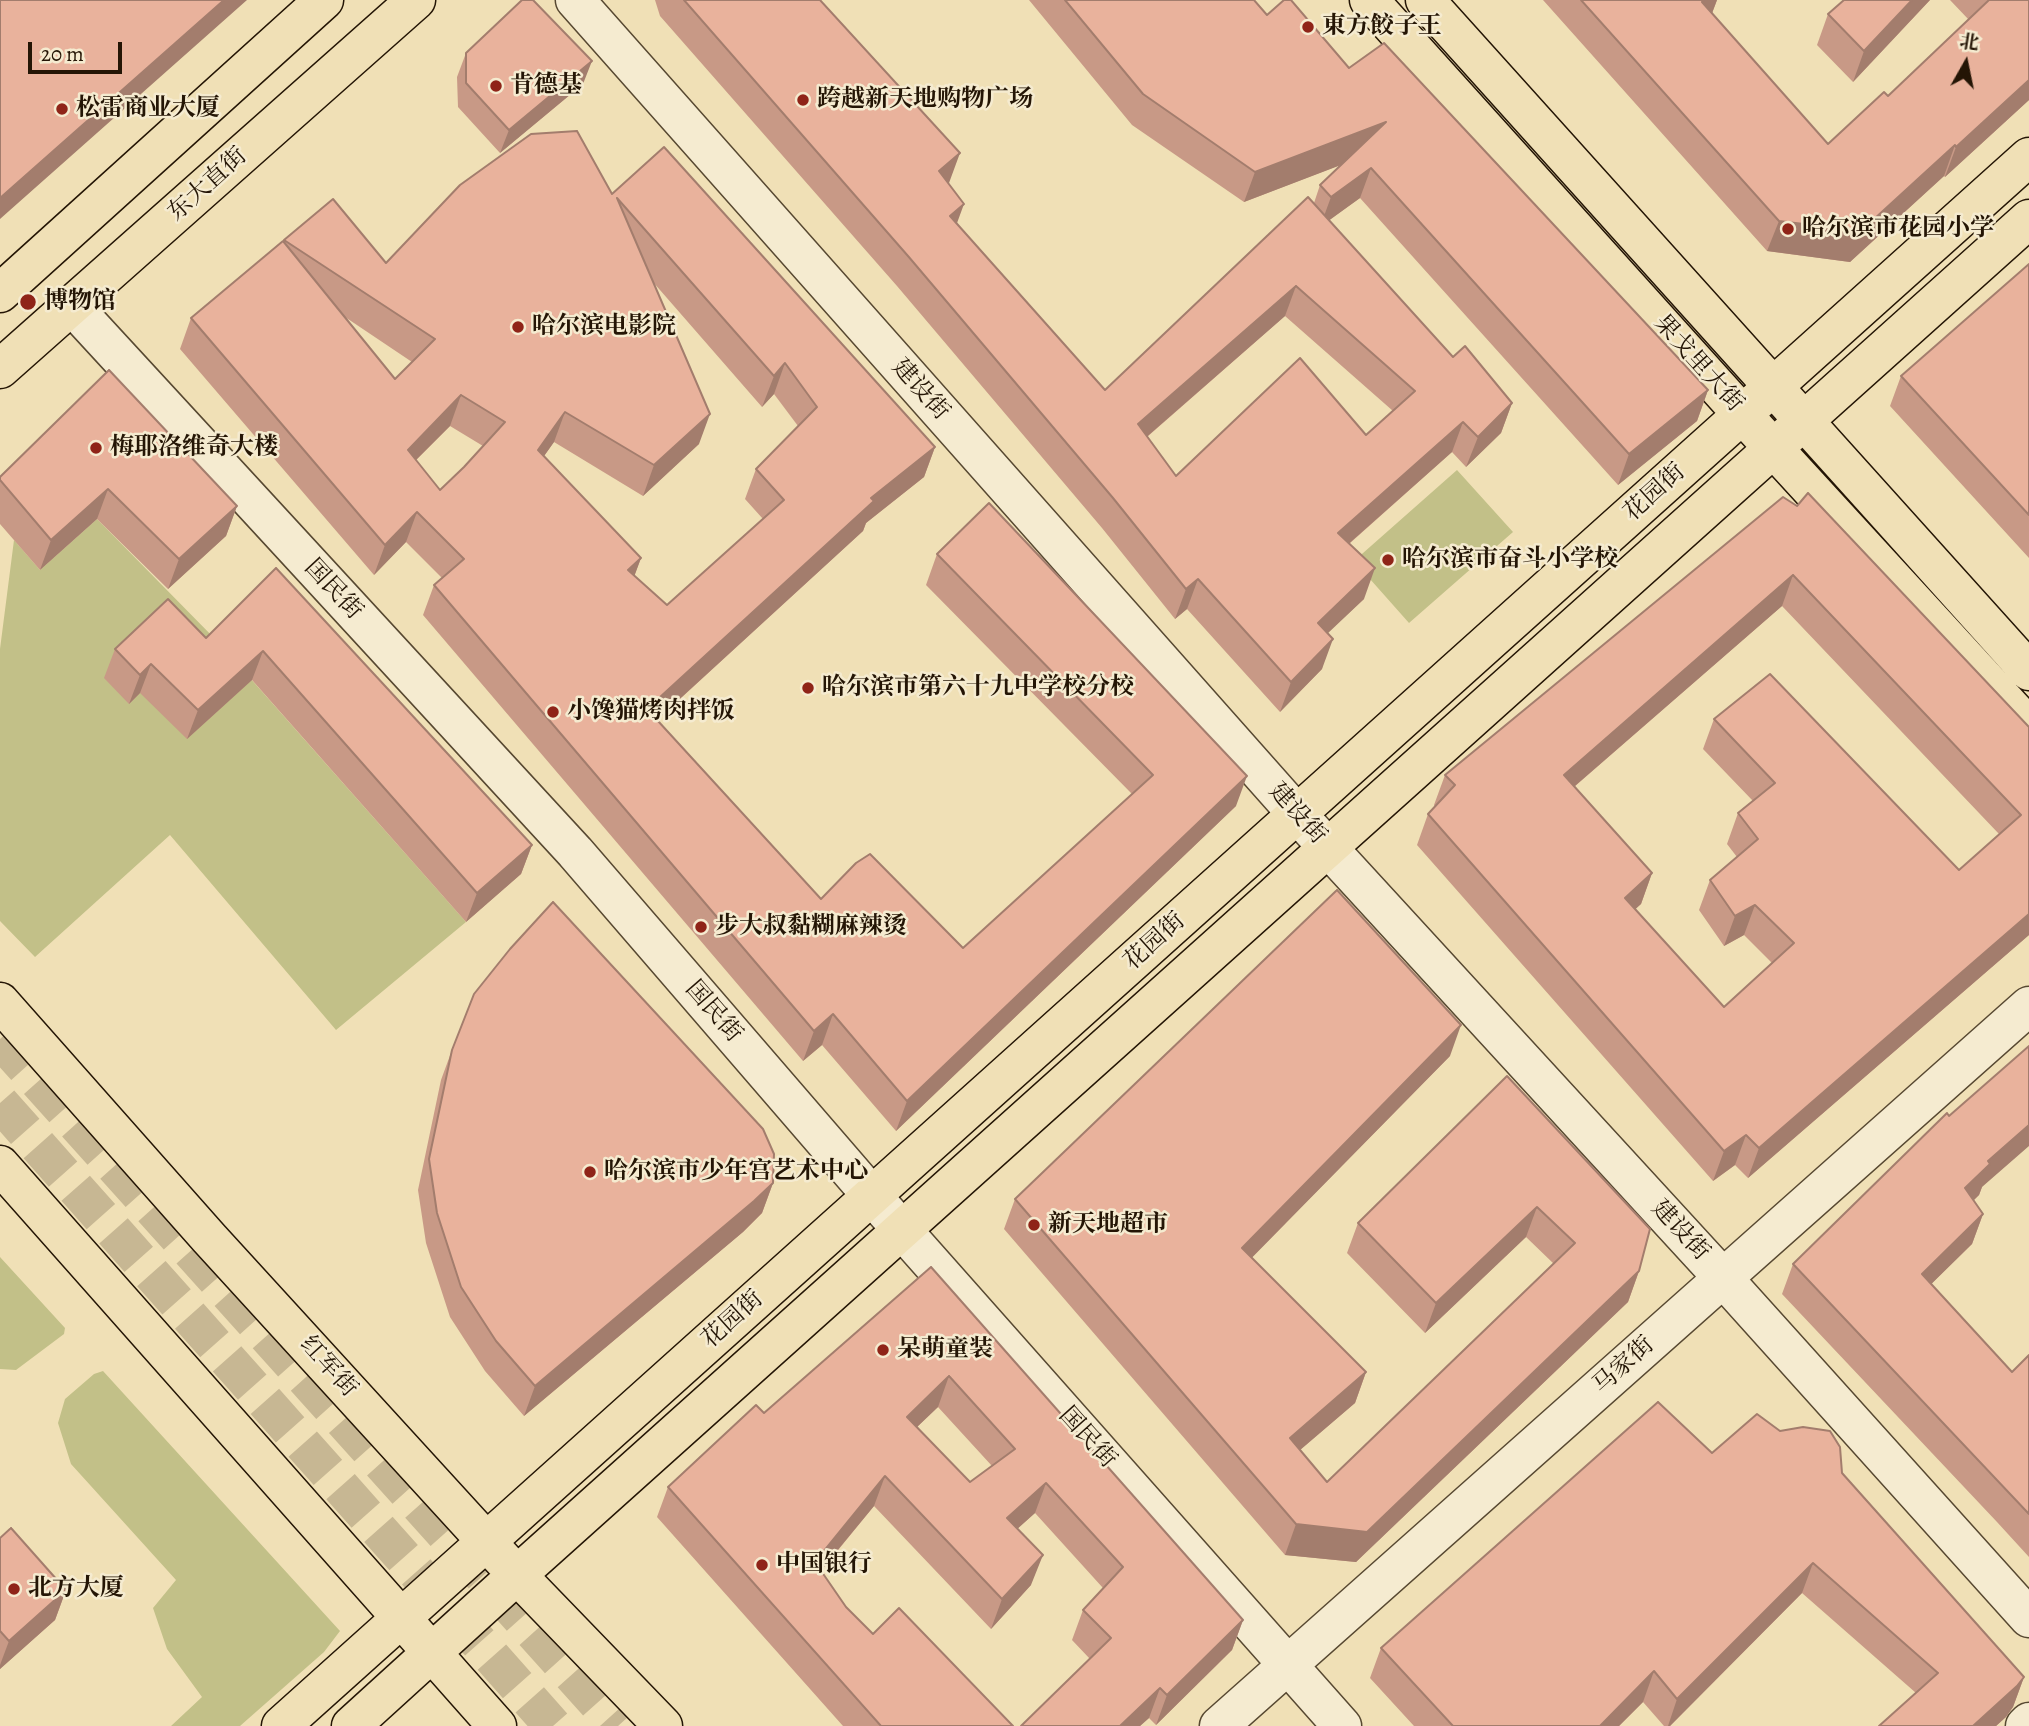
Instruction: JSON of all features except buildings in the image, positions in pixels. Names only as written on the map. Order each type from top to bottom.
[{"type":"main road","points":[[0,293],[324,0]]},
{"type":"main road","name":"东大直街","points":[[0,369],[416,0]]},
{"type":"main road","name":"果戈里大街","points":[[1369,0],[1742,414],[2029,727]]},
{"type":"main road","name":"果戈里大街","points":[[1425,0],[2029,671]]},
{"type":"main road","name":"花园街","points":[[281,1726],[2029,157]]},
{"type":"main road","name":"花园街","points":[[351,1726],[517,1574],[2029,219]]},
{"type":"main road","name":"红军街","points":[[0,1002],[209,1238],[517,1574],[663,1726]]},
{"type":"main road","points":[[0,1165],[497,1726]]},
{"type":"street","name":"建设街","points":[[575,0],[1297,814],[1723,1278],[2029,1618]]},
{"type":"street","name":"国民街","points":[[73,307],[575,852],[872,1196],[1342,1726]]},
{"type":"street","name":"马家街","points":[[1219,1726],[2029,1006]]},
{"type":"street","points":[[2025,1726],[2029,1722]]},
{"type":"shaded area","points":[[1457,470],[1513,532],[1409,623],[1354,561]]},
{"type":"shaded area","points":[[97,519],[219,643],[466,922],[336,1030],[170,835],[35,957],[0,921],[0,649],[14,540],[40,570]]},
{"type":"shaded area","points":[[0,1257],[65,1328],[64,1334],[16,1370],[0,1369]]},
{"type":"shaded area","points":[[103,1371],[340,1631],[324,1652],[240,1726],[171,1726],[202,1697],[167,1649],[153,1608],[176,1580],[71,1464],[58,1423],[65,1399],[94,1374]]},
{"type":"tunnel","points":[[0,1039],[618,1726]]},
{"type":"tunnel","points":[[0,1103],[553,1726]]},
{"type":"place","name":"東方餃子王","points":[[1308,27]]},
{"type":"place","name":"肯德基","points":[[496,86]]},
{"type":"place","name":"跨越新天地购物广场","points":[[803,100]]},
{"type":"place","name":"松雷商业大厦","points":[[62,109]]},
{"type":"place","name":"哈尔滨市花园小学","points":[[1788,229]]},
{"type":"place","name":"博物馆","points":[[28,302]]},
{"type":"place","name":"哈尔滨电影院","points":[[518,327]]},
{"type":"place","name":"梅耶洛维奇大楼","points":[[96,448]]},
{"type":"place","name":"哈尔滨市奋斗小学校","points":[[1388,560]]},
{"type":"place","name":"哈尔滨市第六十九中学校分校","points":[[808,688]]},
{"type":"place","name":"小馋猫烤肉拌饭","points":[[553,712]]},
{"type":"place","name":"步大叔黏糊麻辣烫","points":[[701,927]]},
{"type":"place","name":"哈尔滨市少年宫艺术中心","points":[[590,1172]]},
{"type":"place","name":"新天地超市","points":[[1034,1225]]},
{"type":"place","name":"呆萌童装","points":[[883,1350]]},
{"type":"place","name":"中国银行","points":[[762,1565]]},
{"type":"place","name":"北方大厦","points":[[14,1589]]}]
